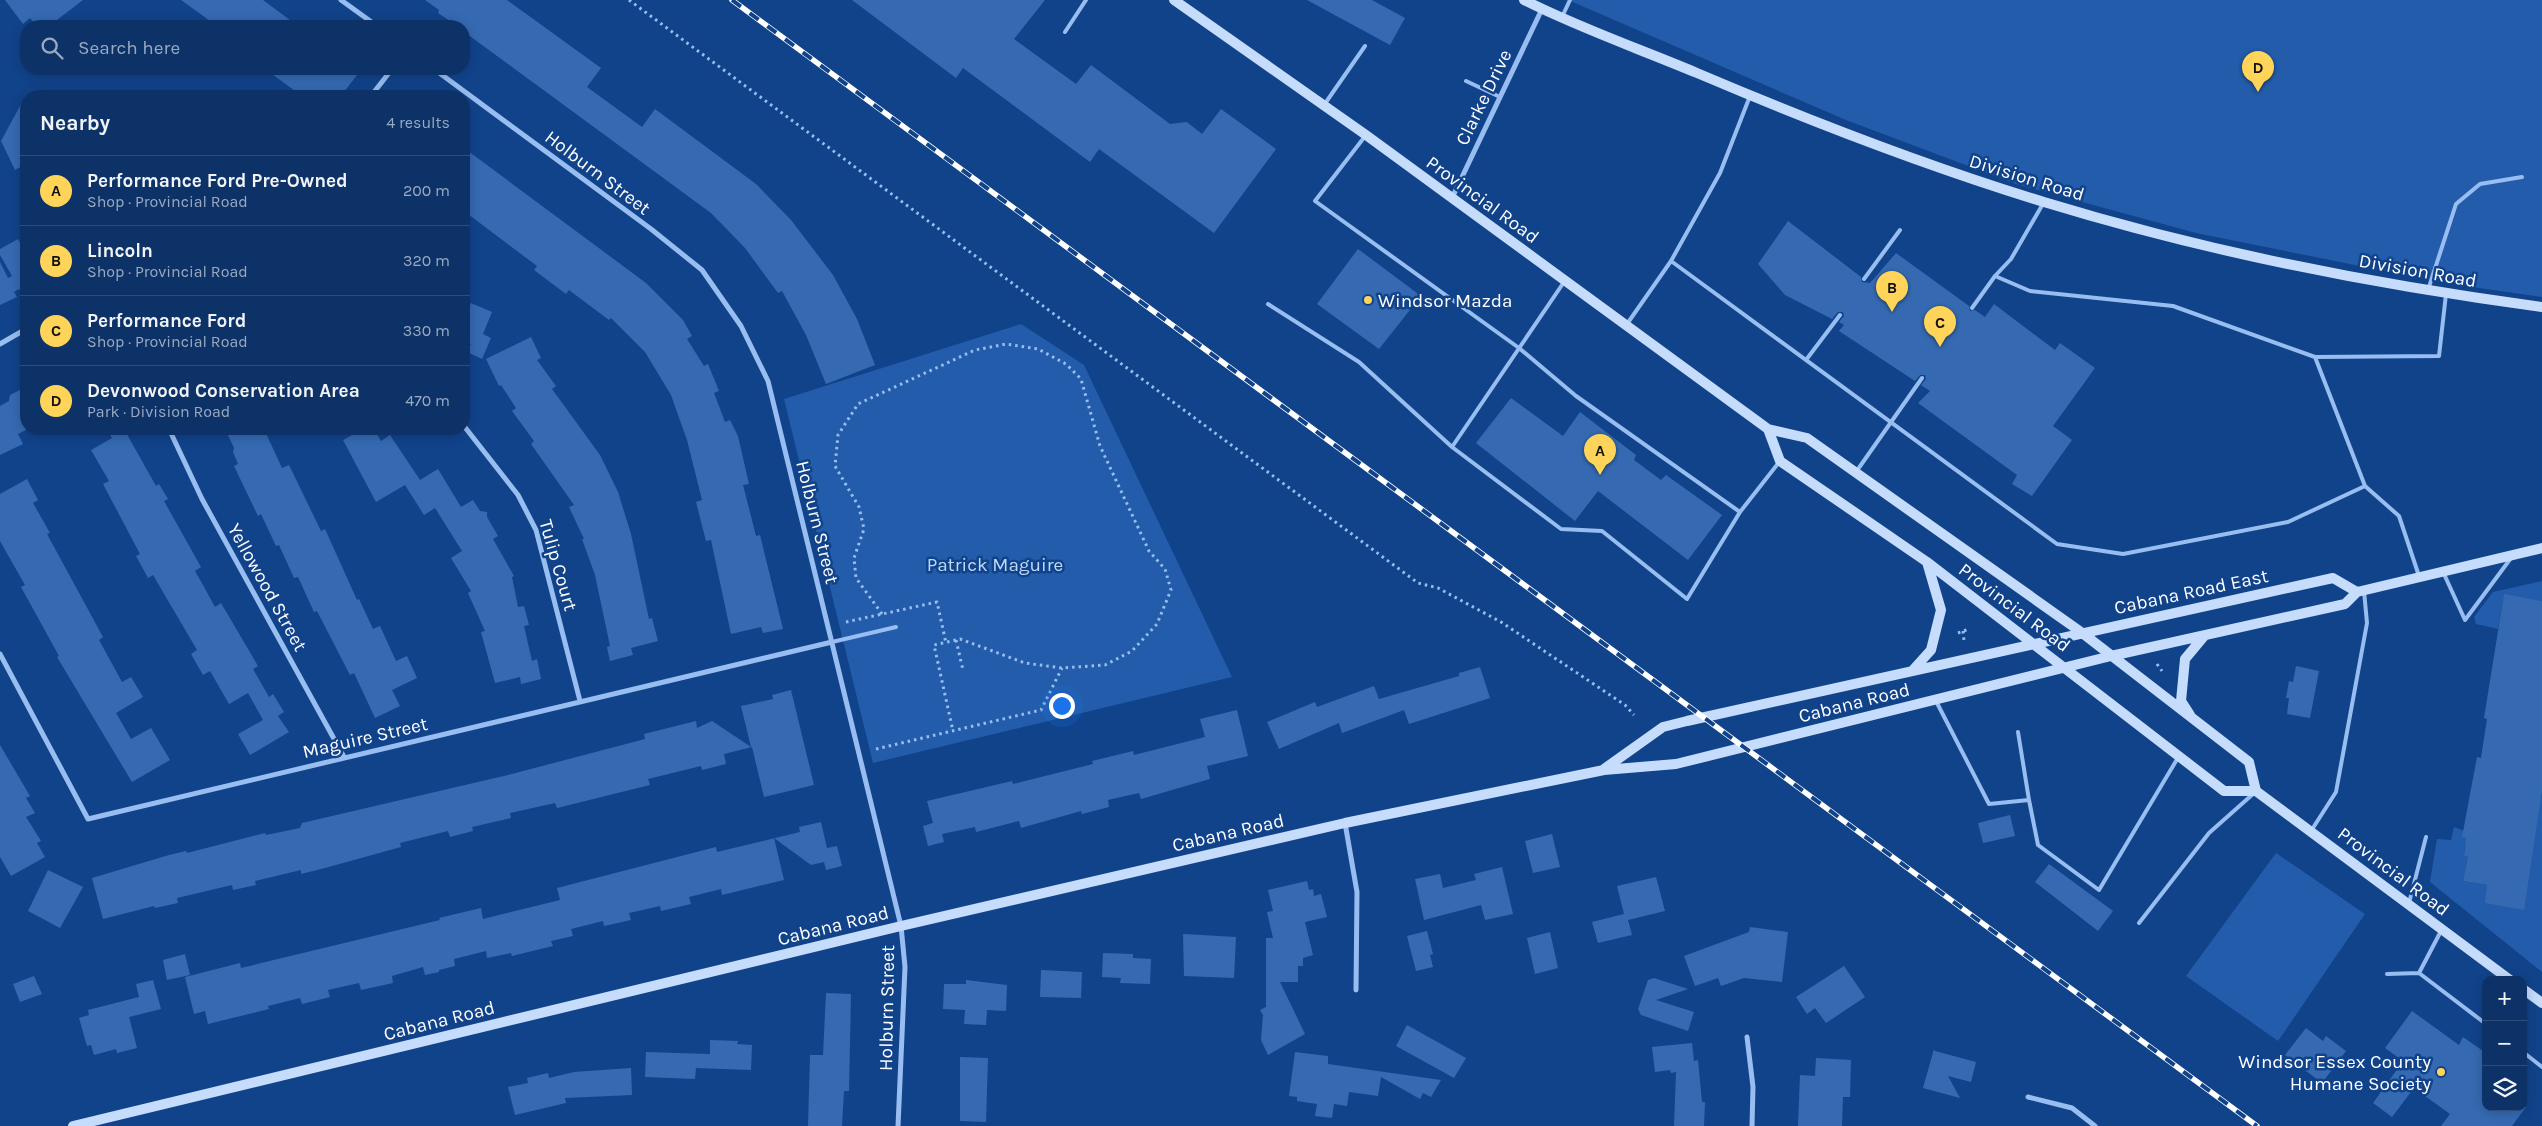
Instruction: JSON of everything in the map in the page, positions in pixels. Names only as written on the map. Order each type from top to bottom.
[{"type":"main road","name":"Provincial Road","points":[[1174,0],[1324,105],[1768,429],[1807,438],[2081,632],[2194,722],[2248,762],[2256,790]]},
{"type":"main road","name":"Division Road","points":[[1526,0],[1542,9],[1750,96],[1899,154],[2044,202],[2188,241],[2428,292],[2542,307]]},
{"type":"main road","points":[[1768,429],[1780,461]]},
{"type":"main road","name":"Provincial Road","points":[[1780,461],[1927,562],[2030,644],[2065,667],[2224,790],[2256,790],[2505,976]]},
{"type":"main road","points":[[2111,656],[2345,604],[2361,591],[2542,548]]},
{"type":"main road","points":[[1913,670],[1931,650],[1941,610],[1927,562]]},
{"type":"main road","name":"Cabana Road East","points":[[2030,644],[2333,578],[2361,591]]},
{"type":"main road","points":[[2194,722],[2181,701],[2185,659],[2205,635]]},
{"type":"main road","name":"Cabana Road","points":[[1604,770],[1663,727],[2030,644]]},
{"type":"main road","name":"Cabana Road","points":[[73,1126],[902,926],[1345,823],[1604,770],[1676,764],[2111,656]]},
{"type":"main road","points":[[2527,992],[2542,1003]]},
{"type":"street","points":[[342,0],[369,20]]},
{"type":"street","name":"Clarke Drive","points":[[1452,198],[1542,9]]},
{"type":"street","points":[[376,90],[387,75]]},
{"type":"street","name":"Holburn Street","points":[[442,75],[462,90]]},
{"type":"street","name":"Holburn Street","points":[[470,96],[651,229],[702,270],[741,326],[768,381],[902,926],[905,967],[898,1126]]},
{"type":"street","points":[[0,344],[20,332]]},
{"type":"street","name":"Tulip Court","points":[[470,434],[518,496],[536,530],[580,701]]},
{"type":"street","name":"Yellowood Street","points":[[171,435],[202,499],[344,757]]},
{"type":"street","name":"Maguire Street","points":[[0,654],[88,819],[832,642]]},
{"type":"street","points":[[1345,823],[1357,892],[1356,990]]},
{"type":"street","points":[[1746,1037],[1753,1087],[1752,1126]]},
{"type":"street","points":[[2028,1097],[2072,1108],[2095,1126]]},
{"type":"lane","points":[[1065,32],[1086,0]]},
{"type":"lane","points":[[1562,17],[1570,0]]},
{"type":"lane","points":[[1324,105],[1365,46]]},
{"type":"lane","points":[[1466,81],[1500,97]]},
{"type":"lane","points":[[1626,325],[1671,260],[1720,173],[1750,96]]},
{"type":"lane","points":[[1366,136],[1315,201],[1519,348],[1576,396],[1740,512]]},
{"type":"lane","points":[[2428,292],[2456,204],[2480,184],[2522,176]]},
{"type":"lane","points":[[1972,308],[1995,276],[2011,259],[2044,202]]},
{"type":"lane","points":[[1864,279],[1900,230]]},
{"type":"lane","points":[[1671,260],[2058,544],[2123,554],[2288,522],[2365,486]]},
{"type":"lane","points":[[1995,276],[2030,291],[2173,306],[2314,357],[2439,356],[2446,294]]},
{"type":"lane","points":[[1452,447],[1565,280]]},
{"type":"lane","points":[[1268,304],[1359,362],[1452,447],[1561,529],[1602,531],[1687,599],[1740,512],[1780,461]]},
{"type":"lane","points":[[1806,360],[1840,315]]},
{"type":"lane","points":[[2314,357],[2365,486],[2399,516],[2420,577]]},
{"type":"lane","points":[[1856,472],[1922,378]]},
{"type":"lane","points":[[2443,571],[2465,620],[2514,554]]},
{"type":"lane","points":[[2311,831],[2336,792],[2368,623],[2361,591]]},
{"type":"lane","points":[[832,642],[896,627]]},
{"type":"lane","points":[[1935,699],[1989,804],[2029,800]]},
{"type":"lane","points":[[2018,732],[2038,845],[2099,890],[2179,756]]},
{"type":"lane","points":[[2139,923],[2209,833],[2256,790]]},
{"type":"lane","points":[[2409,904],[2426,837]]},
{"type":"lane","points":[[2419,973],[2442,929]]},
{"type":"lane","points":[[2387,974],[2419,973],[2482,1021]]},
{"type":"lane","points":[[2527,1055],[2542,1067]]},
{"type":"path","points":[[629,0],[1418,583],[1438,588],[1501,622],[1625,705],[1634,715]]},
{"type":"path","points":[[882,614],[856,578],[854,558],[864,529],[859,507],[835,466],[838,435],[858,404],[975,350],[1006,344],[1038,349],[1066,364],[1081,379],[1100,446],[1149,551],[1165,569],[1172,590],[1157,624],[1132,651],[1105,664],[1062,668],[1025,663],[960,639],[934,645],[953,731]]},
{"type":"path","points":[[846,622],[937,602],[946,642]]},
{"type":"path","points":[[1958,633],[1969,629]]},
{"type":"path","points":[[1963,631],[1964,641]]},
{"type":"path","points":[[956,640],[963,670]]},
{"type":"path","points":[[2157,664],[2162,671]]},
{"type":"path","points":[[876,749],[1041,710],[1062,668]]},
{"type":"green space","points":[[1568,0],[2542,0],[2542,297],[2444,283],[2196,233],[2016,184],[1846,120]]},
{"type":"green space","name":"Patrick Maguire","points":[[1021,324],[1084,365],[1232,677],[873,763],[784,399]]},
{"type":"green space","points":[[2542,581],[2542,601],[2504,595],[2498,629],[2476,624],[2474,617],[2493,592]]},
{"type":"green space","points":[[2542,792],[2542,972],[2430,882],[2437,839],[2451,840],[2454,827],[2494,842],[2465,845],[2464,856],[2468,856],[2463,881],[2487,885],[2523,909]]},
{"type":"green space","points":[[2276,853],[2365,914],[2278,1041],[2186,976]]},
{"type":"building","points":[[5,0],[83,0],[57,20],[32,20],[30,18],[28,20],[20,20]]},
{"type":"building","points":[[181,0],[263,0],[290,20],[209,20]]},
{"type":"building","points":[[425,0],[507,0],[601,68],[587,87],[642,127],[655,109],[756,184],[791,220],[833,275],[857,319],[875,365],[826,384],[806,335],[782,291],[778,293],[745,248],[711,213],[470,36],[470,20],[448,20],[438,13],[439,10]]},
{"type":"building","points":[[852,0],[1045,0],[1014,39],[1076,84],[1091,65],[1170,124],[1187,122],[1202,134],[1221,109],[1276,149],[1214,233],[1099,149],[1090,162],[963,68],[956,78]]},
{"type":"building","points":[[1307,0],[1372,0],[1405,18],[1390,45]]},
{"type":"building","points":[[273,75],[357,75],[346,90],[294,90]]},
{"type":"building","points":[[20,106],[20,167],[15,170],[1,141]]},
{"type":"building","points":[[470,152],[646,283],[683,320],[692,336],[687,339],[704,366],[708,364],[719,391],[714,393],[725,422],[730,420],[738,436],[749,484],[743,485],[756,536],[760,535],[783,629],[763,633],[761,627],[731,634],[711,540],[706,541],[696,502],[702,500],[687,440],[671,395],[645,352],[611,318],[609,320],[569,290],[566,294],[534,270],[537,266],[470,216]]},
{"type":"building","points":[[1788,221],[1861,277],[1862,282],[1870,283],[1896,253],[1969,306],[1970,311],[1975,310],[1985,317],[1994,304],[2055,350],[2060,343],[2095,368],[2053,426],[2072,440],[2032,496],[2012,484],[2017,475],[1918,403],[1930,391],[1921,385],[1926,379],[1925,375],[1920,375],[1915,381],[1839,331],[1844,325],[1839,322],[1844,316],[1843,312],[1838,312],[1832,319],[1785,295],[1758,264]]},
{"type":"building","points":[[18,239],[20,242],[20,291],[19,289],[14,292],[17,297],[0,305],[0,262],[8,278],[12,276],[0,255],[0,249]]},
{"type":"building","points":[[1358,249],[1421,296],[1379,349],[1317,304]]},
{"type":"building","points":[[471,303],[492,312],[483,334],[491,338],[482,359],[470,353]]},
{"type":"building","points":[[531,337],[541,358],[537,360],[556,386],[552,389],[600,455],[618,492],[631,534],[649,619],[652,618],[658,641],[631,648],[633,655],[610,661],[607,647],[610,646],[595,575],[582,539],[584,539],[569,507],[574,505],[531,444],[534,441],[512,411],[516,408],[501,385],[499,386],[486,359]]},
{"type":"building","points":[[20,390],[20,433],[18,434],[23,444],[0,455],[0,406],[9,401],[10,395]]},
{"type":"building","points":[[1511,398],[1563,436],[1580,412],[1636,455],[1634,460],[1661,480],[1666,475],[1722,515],[1688,560],[1598,491],[1575,521],[1476,443]]},
{"type":"building","points":[[110,435],[127,435],[156,486],[159,484],[168,499],[164,501],[201,567],[195,571],[215,607],[221,603],[258,666],[253,669],[269,697],[273,694],[284,712],[278,716],[289,732],[250,755],[238,734],[263,720],[248,693],[229,704],[210,671],[203,675],[191,654],[197,650],[153,575],[148,578],[136,556],[140,554],[103,484],[109,481],[91,450],[112,438]]},
{"type":"building","points":[[228,435],[267,435],[282,468],[289,465],[321,531],[325,529],[357,600],[359,599],[373,629],[380,626],[396,661],[407,656],[417,678],[392,690],[400,706],[375,718],[354,673],[350,675],[317,611],[314,612],[298,577],[294,578],[279,545],[276,546],[261,514],[258,516],[234,466],[238,464],[233,452],[234,448]]},
{"type":"building","points":[[352,435],[378,435],[381,441],[390,435],[420,480],[438,469],[461,507],[473,500],[480,511],[487,512],[487,517],[498,536],[493,539],[514,576],[512,577],[518,607],[524,606],[529,625],[524,626],[532,661],[537,659],[541,679],[521,684],[520,677],[495,683],[481,632],[485,631],[468,593],[471,591],[451,558],[462,551],[435,508],[424,515],[405,485],[376,502],[343,440]]},
{"type":"building","points":[[27,479],[38,500],[33,503],[50,533],[47,534],[103,637],[99,640],[122,682],[131,677],[143,697],[116,713],[131,739],[151,728],[170,760],[132,782],[57,657],[59,656],[21,587],[25,585],[0,541],[0,494]]},
{"type":"building","points":[[2504,594],[2542,601],[2542,792],[2524,910],[2485,903],[2487,885],[2463,881],[2468,856],[2464,856],[2466,838],[2462,837],[2477,757],[2481,758],[2487,719],[2484,718]]},
{"type":"building","points":[[2296,666],[2319,671],[2310,718],[2287,714],[2289,698],[2286,698],[2289,681],[2293,682]]},
{"type":"building","points":[[1480,667],[1490,698],[1409,724],[1404,710],[1342,733],[1339,723],[1279,749],[1267,722],[1315,702],[1317,707],[1374,686],[1379,699],[1459,676],[1459,673]]},
{"type":"building","points":[[791,690],[814,785],[764,797],[752,747],[724,754],[726,764],[702,770],[701,766],[648,779],[650,785],[557,808],[555,803],[510,813],[511,818],[472,827],[473,831],[450,837],[448,831],[400,843],[401,847],[325,868],[301,874],[301,870],[255,881],[256,885],[233,890],[232,885],[177,898],[178,903],[155,908],[154,906],[103,919],[92,878],[169,855],[186,851],[187,853],[265,833],[266,835],[300,828],[302,823],[508,775],[645,739],[644,734],[696,721],[697,728],[712,721],[751,747],[741,706],[773,699],[772,695]]},
{"type":"building","points":[[1237,710],[1248,756],[1207,766],[1210,779],[1141,799],[1139,793],[1108,800],[1109,807],[1082,814],[1081,811],[1021,828],[1019,821],[976,832],[975,827],[942,834],[944,842],[928,846],[923,826],[933,823],[927,801],[1012,781],[1013,784],[1093,764],[1092,761],[1133,751],[1134,755],[1205,737],[1200,719]]},
{"type":"building","points":[[0,745],[30,796],[26,798],[35,813],[26,817],[41,841],[37,843],[45,857],[11,876],[0,857]]},
{"type":"building","points":[[2010,815],[2015,836],[1983,843],[1978,823]]},
{"type":"building","points":[[821,822],[827,848],[837,846],[842,866],[826,870],[824,862],[811,865],[774,838],[800,832],[799,827]]},
{"type":"building","points":[[1552,834],[1560,867],[1533,873],[1525,841]]},
{"type":"building","points":[[774,838],[784,880],[722,895],[721,889],[689,897],[691,904],[661,911],[660,906],[629,913],[631,920],[604,926],[603,921],[571,929],[573,936],[551,941],[553,946],[512,956],[511,953],[487,958],[486,951],[454,959],[455,966],[439,970],[439,972],[425,975],[423,967],[392,976],[393,983],[361,990],[359,983],[328,990],[330,997],[302,1004],[300,998],[268,1006],[269,1009],[208,1024],[205,1011],[194,1014],[185,977],[240,963],[241,968],[440,920],[439,918],[481,908],[483,919],[560,900],[557,888],[716,847],[717,852]]},
{"type":"building","points":[[2049,864],[2113,911],[2098,931],[2035,882]]},
{"type":"building","points":[[1502,867],[1513,914],[1485,920],[1481,905],[1424,920],[1415,879],[1440,874],[1443,888],[1476,880],[1474,874]]},
{"type":"building","points":[[48,870],[83,887],[60,928],[28,911]]},
{"type":"building","points":[[1656,877],[1665,911],[1628,920],[1632,935],[1598,943],[1592,922],[1624,914],[1617,886]]},
{"type":"building","points":[[1307,881],[1309,890],[1313,889],[1314,896],[1321,894],[1327,917],[1305,922],[1313,955],[1303,958],[1303,966],[1298,966],[1298,982],[1280,982],[1305,1034],[1268,1055],[1261,1040],[1263,1015],[1260,1010],[1266,1007],[1266,938],[1273,938],[1267,912],[1273,911],[1268,890]]},
{"type":"building","points":[[1750,927],[1788,932],[1782,982],[1744,978],[1721,986],[1718,978],[1695,986],[1684,956],[1749,932]]},
{"type":"building","points":[[1427,931],[1433,954],[1430,955],[1433,967],[1416,971],[1407,936]]},
{"type":"building","points":[[1550,932],[1558,968],[1535,974],[1527,938]]},
{"type":"building","points":[[1183,934],[1236,937],[1234,978],[1184,976]]},
{"type":"building","points":[[1103,953],[1133,954],[1133,958],[1151,959],[1150,984],[1120,983],[1121,978],[1102,977]]},
{"type":"building","points":[[185,954],[190,975],[167,980],[163,960]]},
{"type":"building","points":[[1844,966],[1865,997],[1826,1023],[1815,1008],[1807,1014],[1796,997]]},
{"type":"building","points":[[1041,970],[1082,972],[1081,998],[1040,997]]},
{"type":"building","points":[[34,976],[42,994],[20,1002],[13,984]]},
{"type":"building","points":[[1654,978],[1688,989],[1656,1000],[1694,1012],[1688,1031],[1641,1015],[1638,1009],[1648,980]]},
{"type":"building","points":[[153,980],[161,1009],[129,1017],[137,1048],[117,1053],[116,1049],[94,1055],[91,1045],[87,1046],[79,1018],[89,1015],[88,1010],[139,997],[136,984]]},
{"type":"building","points":[[966,980],[1007,985],[1006,1011],[987,1010],[986,1025],[964,1024],[965,1010],[943,1009],[944,984],[966,984]]},
{"type":"building","points":[[826,993],[851,994],[849,1091],[844,1091],[842,1126],[808,1126],[810,1055],[823,1055]]},
{"type":"building","name":"Windsor Essex County Humane Society","points":[[2412,1011],[2459,1045],[2463,1037],[2482,1050],[2482,1111],[2523,1111],[2512,1126],[2441,1126],[2450,1114],[2414,1088],[2392,1117],[2373,1103],[2403,1061],[2385,1048]]},
{"type":"building","points":[[1407,1025],[1466,1058],[1454,1078],[1396,1046]]},
{"type":"building","points":[[2306,1028],[2323,1041],[2326,1036],[2346,1051],[2322,1083],[2285,1055]]},
{"type":"building","points":[[710,1040],[738,1041],[737,1044],[752,1045],[751,1070],[696,1068],[695,1079],[645,1077],[646,1052],[710,1054]]},
{"type":"building","points":[[1692,1043],[1694,1061],[1698,1060],[1702,1102],[1705,1102],[1704,1126],[1674,1126],[1676,1072],[1671,1073],[1670,1070],[1655,1072],[1652,1047]]},
{"type":"building","points":[[1934,1049],[1935,1051],[1976,1062],[1971,1082],[1948,1076],[1960,1098],[1923,1088]]},
{"type":"building","points":[[1295,1052],[1328,1056],[1328,1064],[1441,1080],[1431,1097],[1423,1093],[1420,1099],[1381,1077],[1378,1096],[1349,1092],[1347,1106],[1334,1104],[1332,1118],[1315,1116],[1317,1104],[1297,1101],[1297,1097],[1289,1096]]},
{"type":"building","points":[[960,1057],[988,1058],[986,1122],[960,1121]]},
{"type":"building","points":[[1816,1058],[1851,1060],[1850,1097],[1843,1097],[1842,1126],[1798,1126],[1800,1075],[1815,1076]]},
{"type":"building","points":[[631,1068],[632,1095],[565,1098],[566,1103],[515,1115],[508,1087],[528,1083],[527,1078],[548,1073],[549,1078],[574,1072]]},
{"type":"railway","points":[[732,0],[2257,1126]]},
{"type":"place","name":"Devonwood Conservation Area","points":[[2258,92]]},
{"type":"place","name":"Windsor Mazda","points":[[1368,300]]},
{"type":"place","name":"Lincoln","points":[[1892,312]]},
{"type":"place","name":"Performance Ford","points":[[1940,347]]},
{"type":"place","name":"Performance Ford Pre-Owned","points":[[1600,475]]},
{"type":"place","name":"Windsor Essex County Humane Society","points":[[2441,1072]]}]
